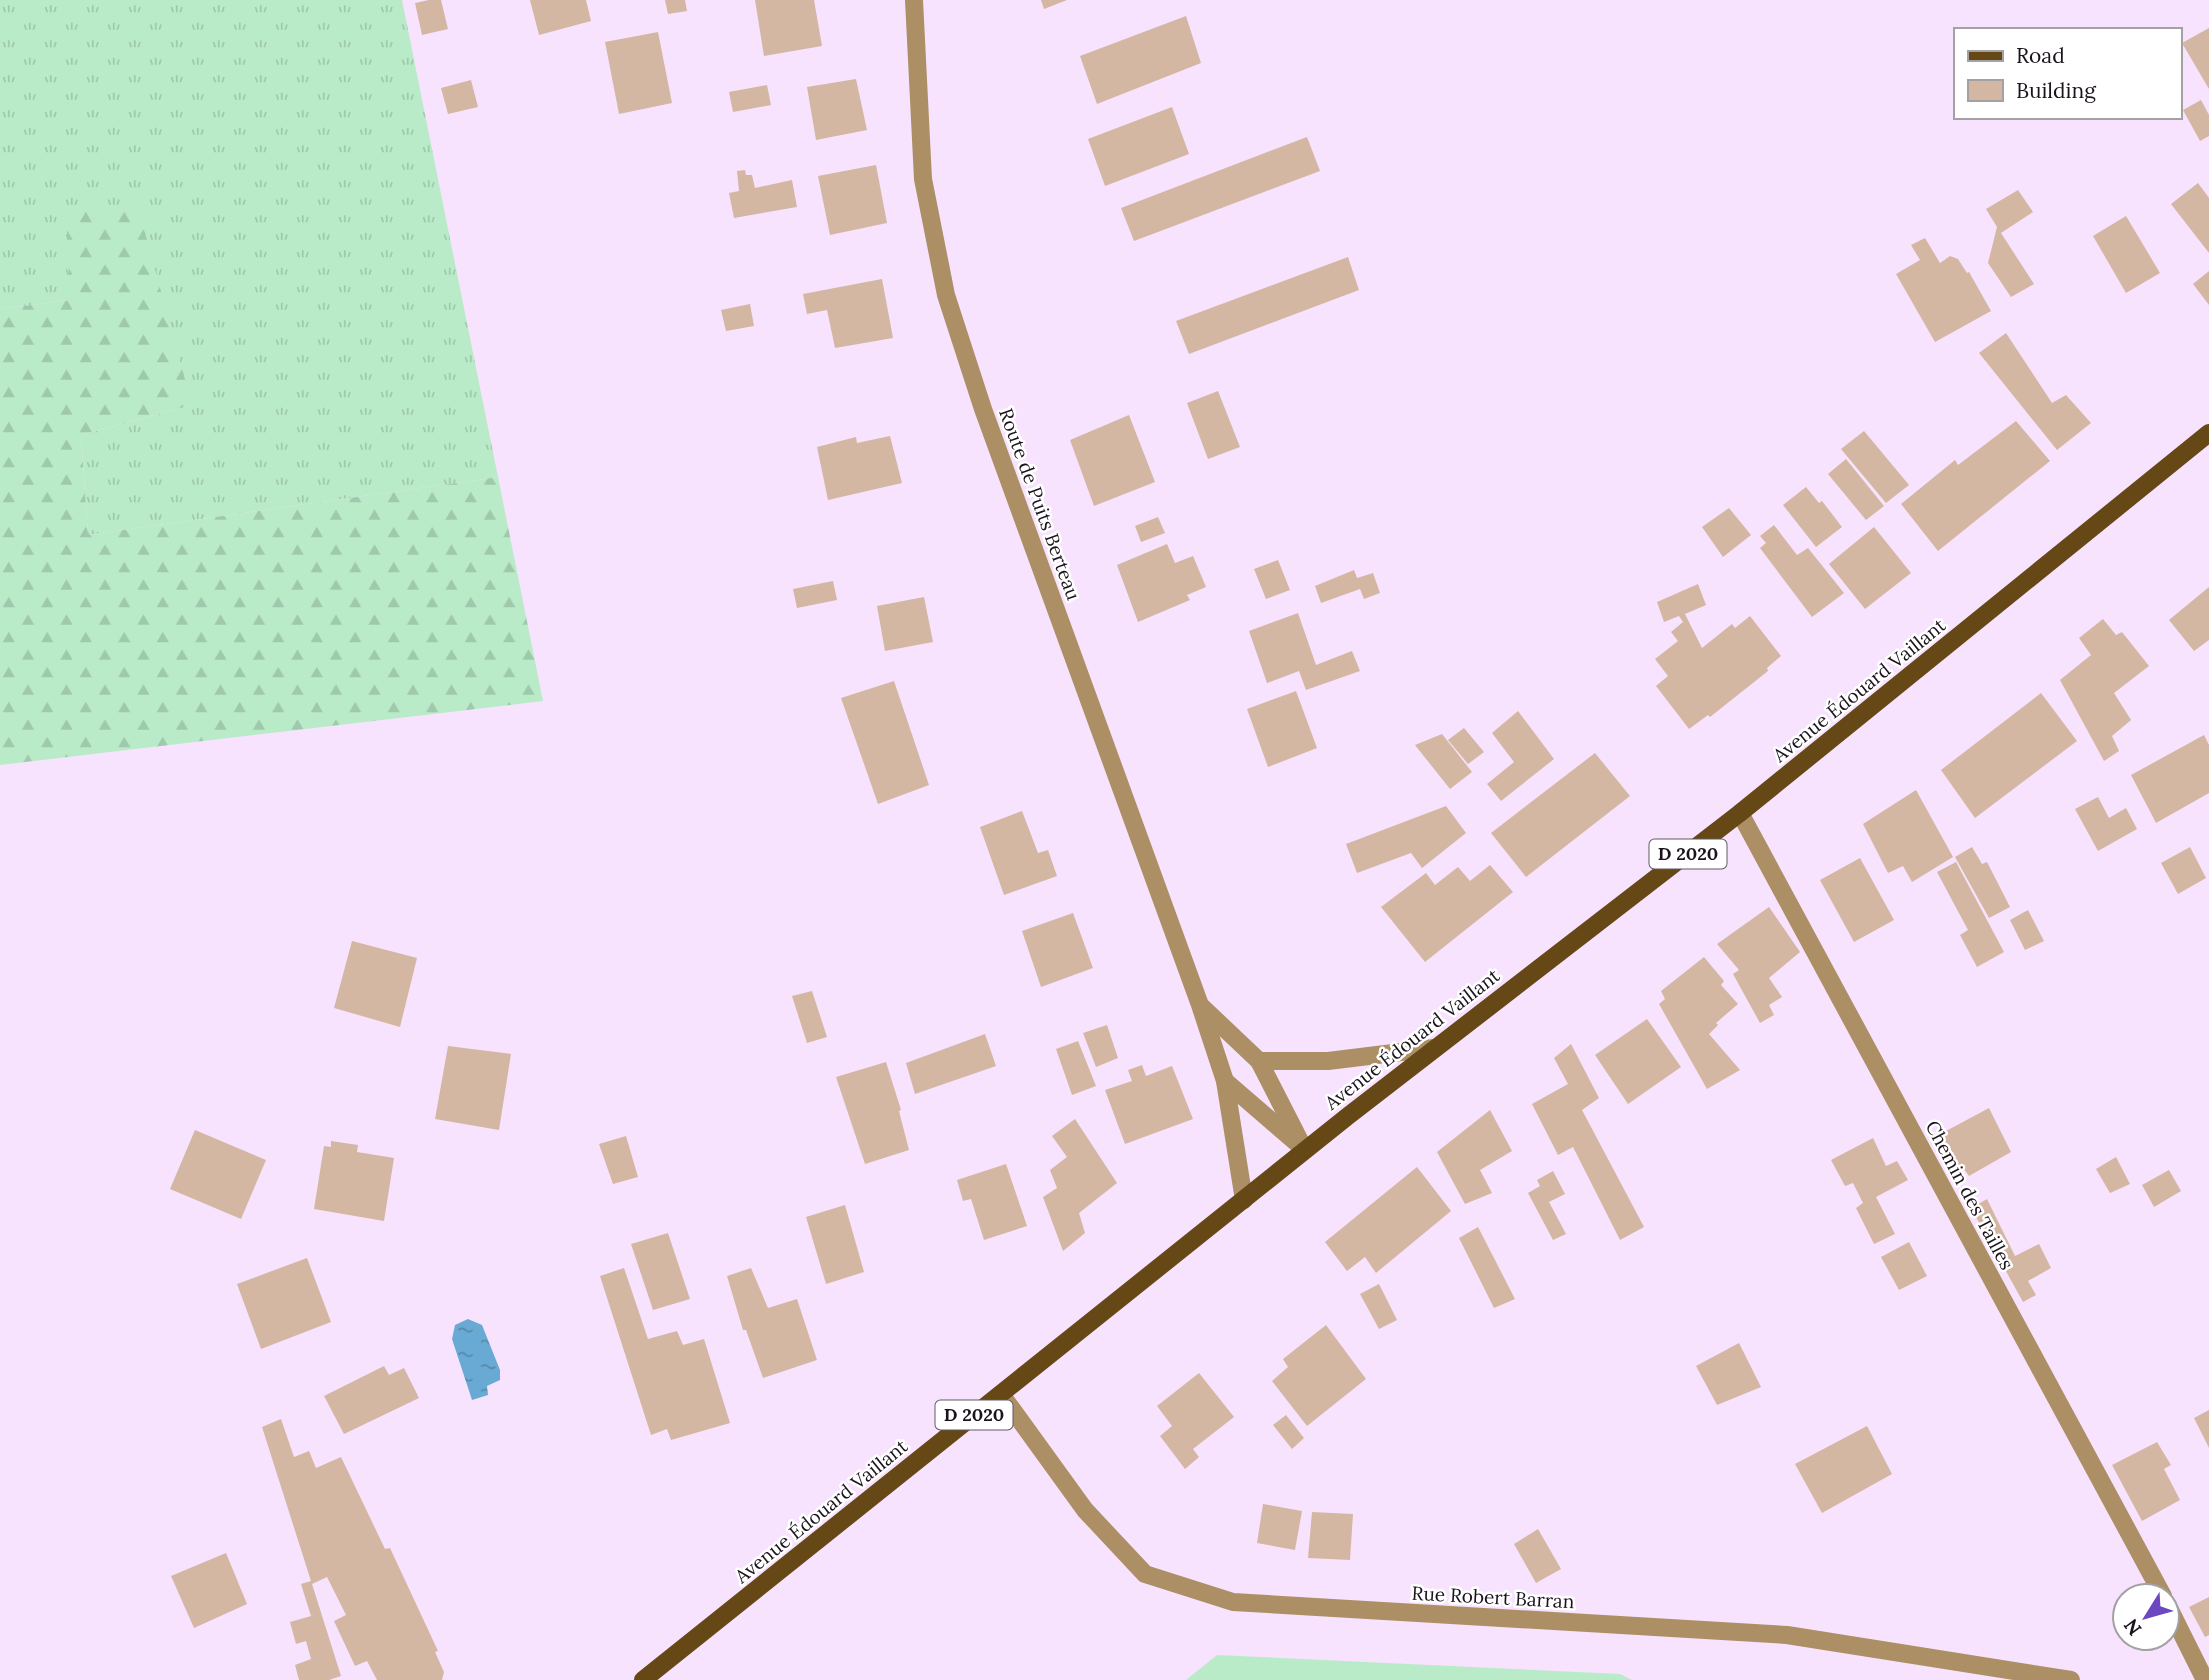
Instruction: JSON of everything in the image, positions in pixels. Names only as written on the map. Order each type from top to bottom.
[{"type":"main road","name":"Avenue Édouard Vaillant","points":[[643,1680],[1434,1048],[1740,813],[2209,433]]},
{"type":"street","name":"Route de Puits Berteau","points":[[914,0],[923,179],[946,295],[983,409],[1200,1005],[1224,1081],[1244,1200]]},
{"type":"street","name":"Chemin des Tailles","points":[[1740,813],[2155,1582]]},
{"type":"street","name":"Route de Puits Berteau","points":[[1200,1005],[1259,1061],[1305,1150]]},
{"type":"street","points":[[1259,1061],[1328,1061],[1434,1048]]},
{"type":"street","points":[[1224,1081],[1305,1150]]},
{"type":"street","name":"Rue Robert Barran","points":[[1001,1394],[1085,1510],[1145,1574],[1233,1602],[1787,1635],[2071,1680]]},
{"type":"street","points":[[2181,1632],[2205,1680]]},
{"type":"green space","points":[[0,0],[402,0],[498,477],[88,535],[81,435],[192,405],[70,300],[0,309]]},
{"type":"green space","points":[[138,207],[192,405],[81,435],[88,535],[498,477],[543,701],[0,765],[0,309],[70,300],[66,208]]},
{"type":"green space","points":[[1217,1655],[1620,1674],[1632,1680],[1186,1680]]},
{"type":"water","points":[[468,1319],[482,1325],[500,1370],[500,1380],[487,1386],[488,1395],[472,1400],[452,1339],[455,1325]]},
{"type":"building","points":[[441,0],[448,29],[422,35],[415,3]]},
{"type":"building","points":[[530,0],[586,0],[591,21],[539,35]]},
{"type":"building","points":[[665,0],[685,0],[687,11],[668,14]]},
{"type":"building","points":[[755,0],[814,0],[822,46],[764,56]]},
{"type":"building","points":[[1041,0],[1067,0],[1044,9]]},
{"type":"building","points":[[1186,16],[1201,63],[1097,104],[1080,56]]},
{"type":"building","points":[[2209,28],[2209,89],[2182,43]]},
{"type":"building","points":[[658,32],[672,103],[619,114],[605,42]]},
{"type":"building","points":[[856,79],[867,130],[816,140],[807,87]]},
{"type":"building","points":[[471,80],[478,107],[448,114],[441,88]]},
{"type":"building","points":[[767,85],[771,105],[733,112],[729,92]]},
{"type":"building","points":[[2201,100],[2209,115],[2209,136],[2200,141],[2183,110]]},
{"type":"building","points":[[1172,107],[1189,154],[1105,186],[1088,139]]},
{"type":"building","points":[[1307,137],[1320,171],[1134,241],[1121,208]]},
{"type":"building","points":[[876,165],[887,223],[830,235],[818,176]]},
{"type":"building","points":[[745,170],[746,175],[752,175],[755,188],[792,180],[797,207],[734,218],[729,193],[739,191],[737,171]]},
{"type":"building","points":[[2198,183],[2209,198],[2209,253],[2171,204]]},
{"type":"building","points":[[2018,190],[2033,212],[2001,233],[2034,284],[2011,297],[1988,263],[1997,227],[1986,209]]},
{"type":"building","points":[[2126,216],[2160,273],[2126,293],[2093,236]]},
{"type":"building","points":[[1925,238],[1940,263],[1950,256],[1958,259],[1967,273],[1969,272],[1991,311],[1935,342],[1896,274],[1920,260],[1911,245]]},
{"type":"building","points":[[1348,257],[1359,290],[1189,354],[1176,321]]},
{"type":"building","points":[[2209,271],[2209,305],[2193,284]]},
{"type":"building","points":[[882,279],[893,338],[835,348],[827,310],[807,314],[803,294]]},
{"type":"building","points":[[750,304],[754,326],[726,331],[721,310]]},
{"type":"building","points":[[2006,333],[2052,403],[2066,395],[2091,423],[2057,450],[1979,353]]},
{"type":"building","points":[[1218,391],[1240,447],[1208,459],[1187,403]]},
{"type":"building","points":[[1129,415],[1155,482],[1094,506],[1070,440]]},
{"type":"building","points":[[2016,421],[2050,461],[1938,551],[1901,504],[1955,460],[1958,465]]},
{"type":"building","points":[[1864,431],[1909,485],[1886,503],[1841,449]]},
{"type":"building","points":[[890,436],[902,483],[828,500],[817,447],[856,437],[857,443]]},
{"type":"building","points":[[1846,459],[1884,506],[1866,520],[1828,474]]},
{"type":"building","points":[[1806,487],[1819,503],[1822,501],[1842,527],[1816,547],[1783,505]]},
{"type":"building","points":[[1729,508],[1751,535],[1723,557],[1702,527]]},
{"type":"building","points":[[1158,517],[1165,533],[1141,542],[1135,526]]},
{"type":"building","points":[[1774,525],[1797,555],[1808,548],[1844,593],[1812,617],[1760,548],[1766,543],[1760,536]]},
{"type":"building","points":[[1874,527],[1911,573],[1865,609],[1829,564]]},
{"type":"building","points":[[1167,544],[1175,563],[1193,556],[1206,587],[1187,595],[1190,600],[1138,622],[1117,565]]},
{"type":"building","points":[[1278,560],[1290,590],[1266,599],[1254,569]]},
{"type":"building","points":[[1354,570],[1357,578],[1373,573],[1380,593],[1364,599],[1360,589],[1321,603],[1315,586]]},
{"type":"building","points":[[833,581],[837,600],[797,608],[793,589]]},
{"type":"building","points":[[1698,584],[1706,605],[1685,614],[1702,648],[1732,624],[1735,628],[1750,616],[1781,656],[1767,668],[1768,671],[1710,717],[1708,715],[1689,729],[1656,686],[1668,676],[1655,659],[1678,641],[1671,632],[1683,622],[1679,616],[1664,622],[1657,602]]},
{"type":"building","points":[[2209,587],[2209,640],[2194,651],[2169,620]]},
{"type":"building","points":[[924,597],[933,642],[885,651],[877,606]]},
{"type":"building","points":[[1298,613],[1316,665],[1352,651],[1360,671],[1306,690],[1299,671],[1267,683],[1249,631]]},
{"type":"building","points":[[2103,619],[2116,635],[2122,632],[2149,666],[2114,693],[2131,720],[2112,736],[2119,751],[2104,761],[2060,680],[2091,655],[2079,638]]},
{"type":"building","points":[[894,681],[929,785],[878,804],[841,698]]},
{"type":"building","points":[[1296,691],[1317,748],[1268,767],[1247,709]]},
{"type":"building","points":[[2041,693],[2077,741],[1975,818],[1941,770]]},
{"type":"building","points":[[1518,711],[1554,759],[1501,801],[1487,784],[1514,762],[1492,733]]},
{"type":"building","points":[[1464,728],[1484,752],[1468,764],[1448,740]]},
{"type":"building","points":[[1442,734],[1472,772],[1450,789],[1415,745]]},
{"type":"building","points":[[2204,735],[2209,745],[2209,793],[2156,823],[2131,775]]},
{"type":"building","points":[[1595,753],[1630,796],[1526,877],[1491,833]]},
{"type":"building","points":[[1916,790],[1953,857],[1912,882],[1903,866],[1888,873],[1863,824]]},
{"type":"building","points":[[2098,797],[2109,818],[2126,808],[2137,829],[2098,851],[2075,809]]},
{"type":"building","points":[[1446,806],[1466,833],[1422,868],[1411,853],[1357,873],[1346,844]]},
{"type":"building","points":[[1022,811],[1038,853],[1048,850],[1057,876],[1004,895],[980,827]]},
{"type":"building","points":[[1972,847],[1982,864],[1987,862],[2010,907],[1989,918],[1955,857]]},
{"type":"building","points":[[2190,847],[2206,878],[2178,894],[2161,863]]},
{"type":"building","points":[[1860,858],[1894,920],[1854,942],[1820,880]]},
{"type":"building","points":[[1956,862],[2004,952],[1977,967],[1960,935],[1968,930],[1937,872]]},
{"type":"building","points":[[1490,865],[1513,892],[1425,962],[1381,907],[1426,873],[1435,885],[1458,867],[1470,881]]},
{"type":"building","points":[[1769,907],[1800,952],[1769,978],[1782,997],[1769,1005],[1774,1015],[1760,1023],[1733,974],[1739,970],[1717,944]]},
{"type":"building","points":[[2028,910],[2044,941],[2025,950],[2010,920]]},
{"type":"building","points":[[1073,913],[1093,968],[1041,987],[1022,931]]},
{"type":"building","points":[[352,941],[417,958],[400,1027],[334,1008]]},
{"type":"building","points":[[1704,957],[1724,981],[1721,985],[1738,1004],[1716,1023],[1718,1025],[1709,1034],[1740,1070],[1707,1089],[1659,1004],[1665,999],[1661,991]]},
{"type":"building","points":[[812,991],[827,1037],[807,1043],[792,996]]},
{"type":"building","points":[[1647,1019],[1681,1067],[1628,1104],[1595,1055]]},
{"type":"building","points":[[1107,1025],[1118,1058],[1096,1067],[1083,1033]]},
{"type":"building","points":[[985,1034],[996,1066],[915,1094],[906,1063]]},
{"type":"building","points":[[1078,1041],[1096,1086],[1072,1095],[1056,1049]]},
{"type":"building","points":[[1571,1044],[1599,1098],[1582,1110],[1644,1227],[1620,1240],[1573,1147],[1558,1155],[1532,1104],[1568,1084],[1554,1058]]},
{"type":"building","points":[[448,1046],[511,1054],[499,1130],[435,1119]]},
{"type":"building","points":[[886,1062],[901,1110],[899,1111],[909,1150],[865,1164],[836,1077]]},
{"type":"building","points":[[1142,1065],[1146,1076],[1172,1066],[1193,1119],[1125,1144],[1105,1090],[1132,1081],[1128,1070]]},
{"type":"building","points":[[1989,1108],[2011,1152],[1969,1176],[1964,1169],[1953,1175],[1933,1138]]},
{"type":"building","points":[[1490,1110],[1512,1151],[1480,1170],[1492,1193],[1465,1204],[1437,1152]]},
{"type":"building","points":[[1075,1119],[1117,1183],[1079,1213],[1085,1233],[1063,1251],[1043,1197],[1057,1188],[1050,1170],[1067,1157],[1052,1136]]},
{"type":"building","points":[[195,1130],[266,1160],[241,1219],[170,1189]]},
{"type":"building","points":[[626,1136],[638,1177],[613,1184],[599,1144]]},
{"type":"building","points":[[1873,1138],[1886,1166],[1897,1161],[1908,1180],[1876,1197],[1895,1234],[1874,1244],[1856,1208],[1863,1203],[1853,1183],[1845,1186],[1831,1160]]},
{"type":"building","points":[[331,1141],[358,1145],[357,1152],[394,1158],[384,1221],[314,1209],[324,1146],[331,1147]]},
{"type":"building","points":[[2116,1157],[2130,1184],[2110,1193],[2096,1169]]},
{"type":"building","points":[[1006,1164],[1027,1226],[984,1240],[971,1199],[963,1201],[957,1180]]},
{"type":"building","points":[[1417,1167],[1451,1211],[1376,1273],[1365,1257],[1347,1271],[1325,1242]]},
{"type":"building","points":[[2169,1170],[2181,1191],[2154,1207],[2142,1185]]},
{"type":"building","points":[[1553,1171],[1565,1194],[1549,1202],[1566,1234],[1553,1240],[1528,1193],[1540,1186],[1537,1180]]},
{"type":"building","points":[[1987,1199],[2015,1256],[2039,1244],[2051,1268],[2028,1281],[2036,1295],[2023,1302],[1971,1208]]},
{"type":"building","points":[[845,1205],[864,1272],[826,1284],[806,1217]]},
{"type":"building","points":[[1478,1227],[1515,1299],[1494,1308],[1459,1238]]},
{"type":"building","points":[[668,1233],[690,1299],[653,1310],[631,1244]]},
{"type":"building","points":[[1909,1242],[1927,1276],[1899,1290],[1881,1257]]},
{"type":"building","points":[[307,1258],[331,1322],[261,1349],[237,1284]]},
{"type":"building","points":[[624,1268],[648,1339],[677,1331],[683,1345],[704,1339],[730,1423],[671,1440],[667,1429],[651,1435],[600,1276]]},
{"type":"building","points":[[751,1268],[768,1308],[797,1299],[817,1360],[763,1378],[746,1330],[743,1330],[727,1276]]},
{"type":"building","points":[[1379,1284],[1397,1320],[1379,1329],[1360,1294]]},
{"type":"building","points":[[1326,1325],[1366,1379],[1307,1426],[1272,1381],[1288,1367],[1283,1359]]},
{"type":"building","points":[[1739,1343],[1761,1387],[1717,1405],[1696,1366]]},
{"type":"building","points":[[384,1366],[389,1375],[404,1368],[419,1398],[344,1434],[324,1396]]},
{"type":"building","points":[[1199,1373],[1234,1417],[1193,1449],[1199,1457],[1185,1469],[1160,1436],[1172,1426],[1157,1406]]},
{"type":"building","points":[[2209,1410],[2209,1448],[2194,1418]]},
{"type":"building","points":[[1286,1415],[1304,1438],[1292,1449],[1273,1425]]},
{"type":"building","points":[[281,1419],[294,1457],[309,1451],[316,1468],[341,1457],[385,1549],[390,1548],[438,1651],[435,1652],[444,1672],[442,1680],[377,1680],[367,1661],[355,1666],[334,1621],[346,1615],[327,1577],[312,1584],[341,1676],[329,1680],[299,1680],[295,1665],[311,1659],[306,1641],[296,1644],[290,1622],[311,1616],[301,1584],[311,1581],[262,1427]]},
{"type":"building","points":[[1867,1426],[1892,1474],[1822,1513],[1795,1464]]},
{"type":"building","points":[[2157,1442],[2171,1465],[2164,1469],[2180,1500],[2142,1521],[2112,1465]]},
{"type":"building","points":[[1263,1504],[1302,1511],[1295,1550],[1257,1543]]},
{"type":"building","points":[[1312,1512],[1353,1514],[1350,1560],[1308,1558]]},
{"type":"building","points":[[1538,1529],[1561,1569],[1536,1583],[1514,1544]]},
{"type":"building","points":[[226,1553],[247,1604],[194,1628],[171,1576]]},
{"type":"building","points":[[2209,1597],[2209,1635],[2205,1637],[2189,1607]]}]
